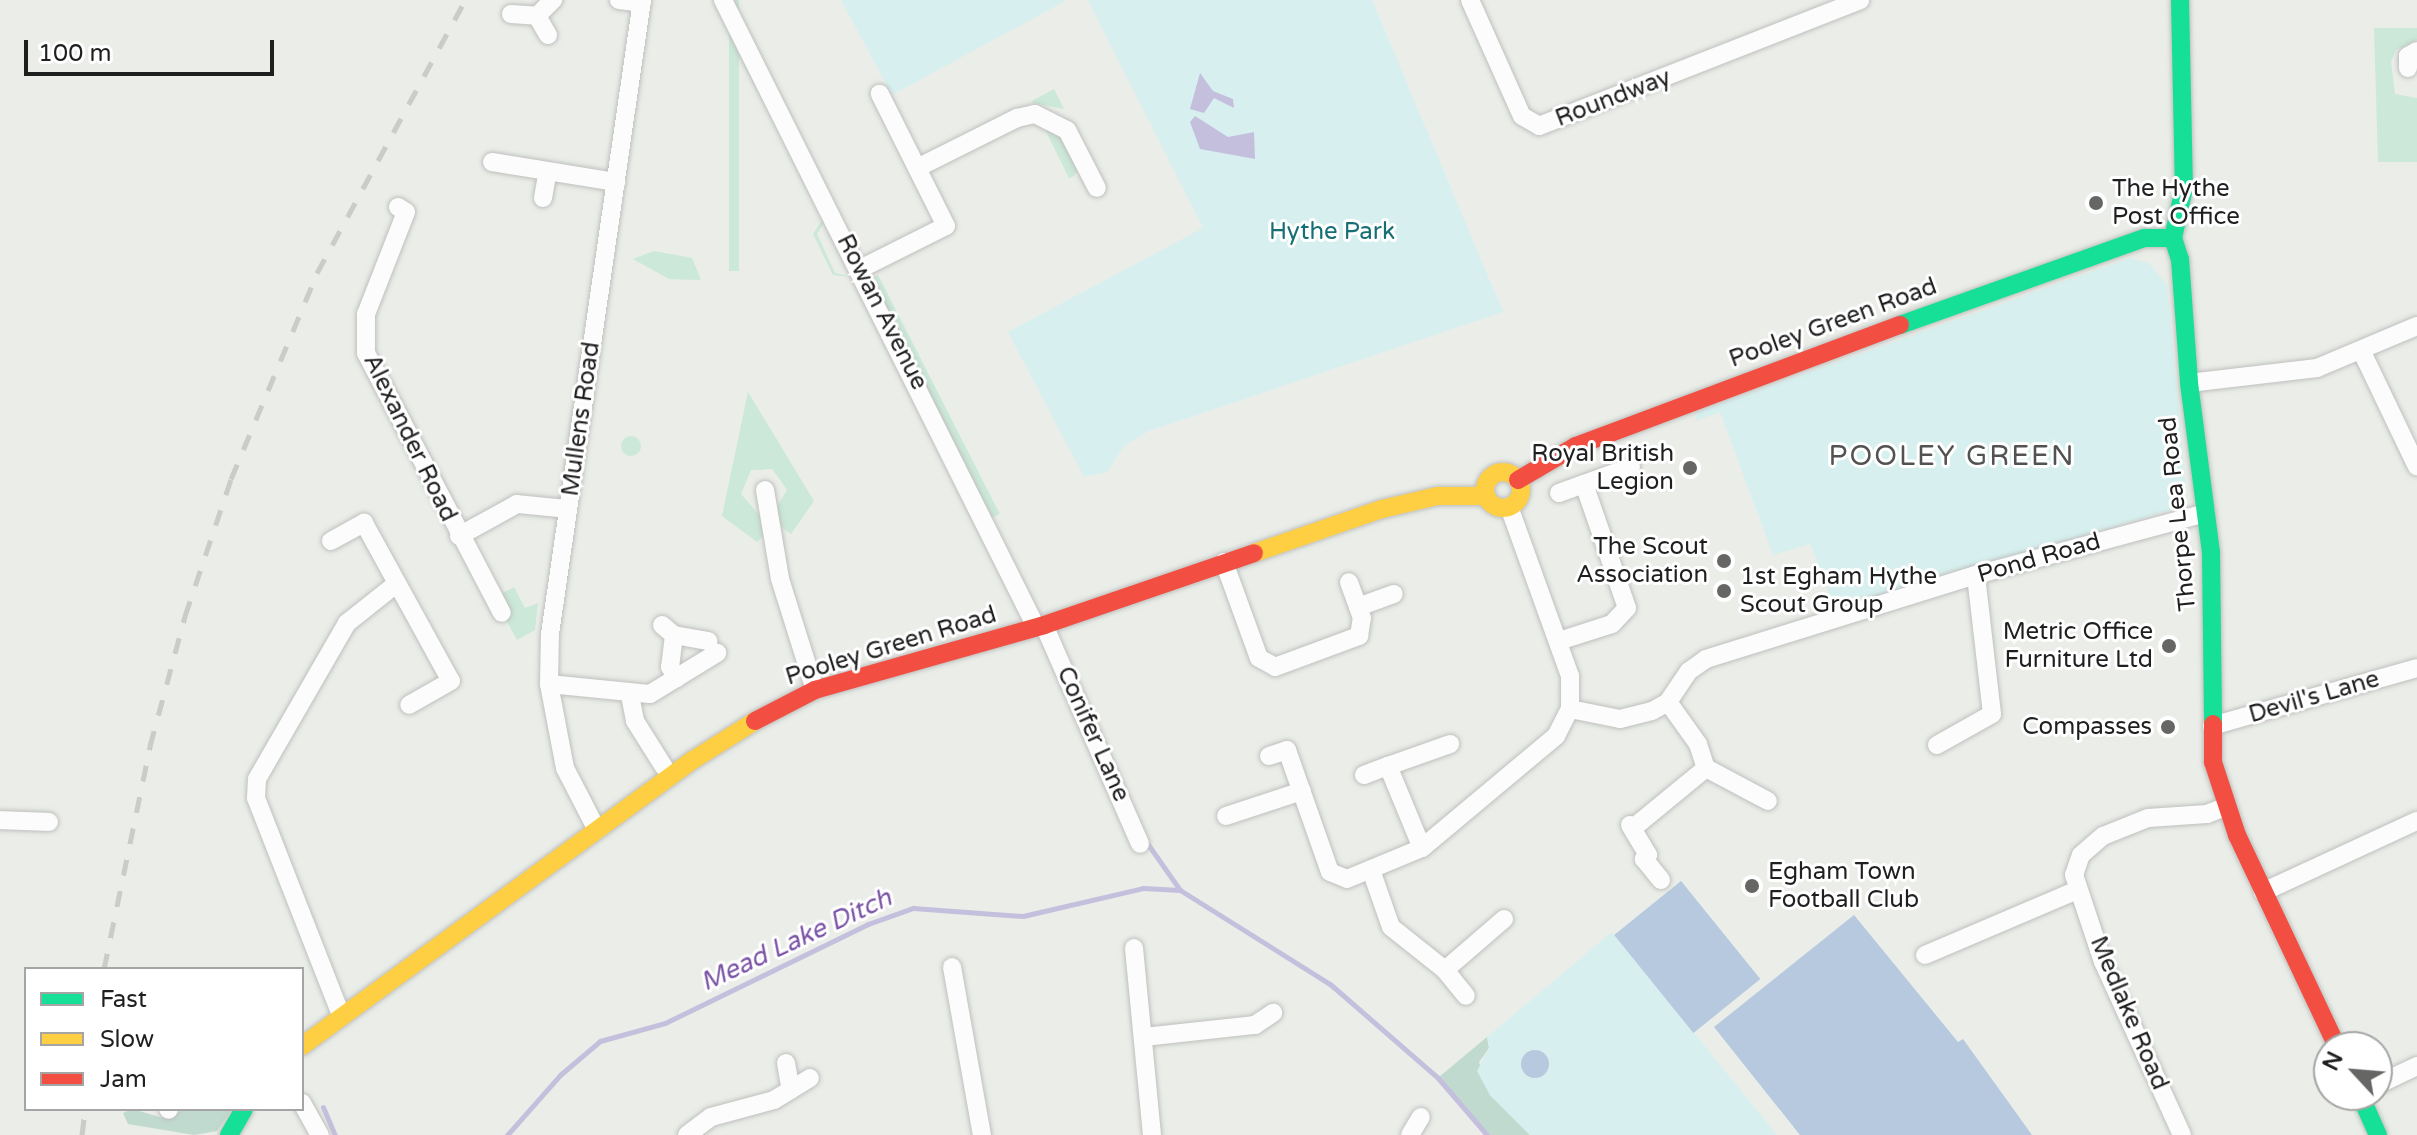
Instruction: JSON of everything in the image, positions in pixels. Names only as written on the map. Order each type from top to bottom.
[{"type":"street","points":[[511,14],[537,16],[553,0]]},
{"type":"street","points":[[619,0],[642,1]]},
{"type":"street","name":"Rowan Avenue","points":[[723,0],[1040,626]]},
{"type":"street","name":"Roundway","points":[[1470,0],[1522,116],[1539,126],[1603,105],[1860,0]]},
{"type":"street","name":"Thorpe Lea Road","points":[[2180,0],[2179,127],[2184,188],[2173,238],[2180,259],[2189,383],[2206,513],[2213,597],[2213,762],[2225,807],[2329,1031]]},
{"type":"street","name":"Mullens Road","points":[[597,830],[565,768],[549,684],[550,634],[568,509],[583,342],[616,182],[642,1]]},
{"type":"street","points":[[537,16],[548,35]]},
{"type":"street","points":[[860,269],[946,226],[880,94]]},
{"type":"street","points":[[917,168],[1017,118],[1035,114],[1067,130],[1097,188]]},
{"type":"street","points":[[492,162],[616,182]]},
{"type":"street","points":[[543,198],[548,171]]},
{"type":"street","name":"Alexander Road","points":[[398,207],[406,212],[366,314],[366,353],[459,536],[502,613]]},
{"type":"street","name":"Pooley Green Road","points":[[1485,496],[1486,483],[1494,474],[1508,472],[1518,480],[1576,446],[1721,389],[2145,238],[2173,238]]},
{"type":"street","points":[[2189,383],[2317,368],[2362,352],[2417,326]]},
{"type":"street","points":[[2362,352],[2417,467]]},
{"type":"street","points":[[1559,493],[1631,467]]},
{"type":"street","points":[[1269,756],[1287,750],[1330,872],[1347,879],[1422,848],[1556,736],[1570,709],[1570,676],[1562,640],[1509,507],[1519,497],[1518,480]]},
{"type":"street","points":[[1562,640],[1612,624],[1627,608],[1584,484]]},
{"type":"street","points":[[765,490],[780,579],[815,690]]},
{"type":"street","name":"Pooley Green Road","points":[[304,1044],[746,724],[815,690],[889,673],[1040,626],[1382,509],[1438,496],[1485,496],[1495,506],[1509,507]]},
{"type":"street","name":"Alexander Road","points":[[459,536],[517,504],[568,509]]},
{"type":"street","name":"Pond Road","points":[[1668,702],[1689,671],[1706,659],[1976,575],[2206,513]]},
{"type":"street","points":[[331,541],[364,523],[451,681],[409,705]]},
{"type":"street","points":[[1224,562],[1265,665],[1275,667],[1351,642],[1362,627],[1349,582]]},
{"type":"street","points":[[1937,745],[1992,714],[1976,575]]},
{"type":"street","points":[[341,1015],[256,798],[257,779],[347,623],[396,584]]},
{"type":"street","points":[[1358,607],[1394,594]]},
{"type":"street","name":"Conifer Lane","points":[[1040,626],[1140,844]]},
{"type":"street","points":[[549,684],[630,695],[650,694],[677,678],[712,647],[668,630],[670,667],[677,678]]},
{"type":"street","name":"Devil's Lane","points":[[2212,726],[2417,668]]},
{"type":"street","points":[[630,695],[635,721],[664,767]]},
{"type":"street","points":[[1570,709],[1620,719],[1668,702],[1698,744],[1706,768],[1768,801]]},
{"type":"street","points":[[1364,775],[1450,744]]},
{"type":"street","points":[[1388,766],[1422,848]]},
{"type":"street","points":[[1661,880],[1644,859],[1648,855],[1635,840],[1639,835],[1630,824],[1706,768]]},
{"type":"street","points":[[1226,816],[1302,791]]},
{"type":"street","points":[[1925,955],[2075,891],[2074,875],[2081,855],[2103,836],[2148,818],[2207,814],[2225,807]]},
{"type":"street","points":[[0,820],[49,822]]},
{"type":"street","points":[[2263,892],[2417,821]]},
{"type":"street","points":[[1371,870],[1391,927],[1445,970],[1466,996]]},
{"type":"street","name":"Medlake Road","points":[[2075,891],[2182,1135]]},
{"type":"street","points":[[1445,970],[1504,919]]},
{"type":"street","points":[[1152,1135],[1135,957],[1156,963]]},
{"type":"street","points":[[952,967],[982,1135]]},
{"type":"street","points":[[1144,1037],[1255,1025],[1273,1013]]},
{"type":"street","points":[[786,1063],[791,1090]]},
{"type":"street","points":[[2393,1077],[2417,1066]]},
{"type":"street","points":[[687,1135],[711,1117],[774,1100],[810,1078]]},
{"type":"street","points":[[304,1107],[320,1135]]},
{"type":"street","points":[[229,1135],[243,1111]]},
{"type":"street","points":[[2367,1111],[2378,1135]]},
{"type":"street","points":[[1410,1135],[1421,1117]]},
{"type":"green space","points":[[711,0],[826,220],[817,234],[835,273],[852,277],[833,275],[813,234],[823,219]]},
{"type":"green space","points":[[729,0],[739,0],[739,271],[729,271]]},
{"type":"green space","points":[[841,0],[1067,0],[892,95]]},
{"type":"green space","name":"Hythe Park","points":[[1088,0],[1372,0],[1503,312],[1149,431],[1124,446],[1107,472],[1084,477],[1008,332],[1203,228]]},
{"type":"green space","points":[[2374,28],[2417,28],[2417,40],[2396,50],[2391,62],[2395,94],[2417,98],[2417,162],[2378,162]]},
{"type":"green space","points":[[1054,89],[1064,109],[1033,103],[1032,101]]},
{"type":"green space","points":[[1042,123],[1062,133],[1078,169],[1074,176],[1069,178]]},
{"type":"green space","points":[[654,251],[692,258],[701,280],[669,279],[633,259]]},
{"type":"green space","points":[[2130,258],[2149,263],[2167,285],[2187,499],[2180,507],[1836,611],[1810,544],[1773,555],[1720,412],[1696,421],[1697,412]]},
{"type":"green space","points":[[878,275],[1000,514],[984,522],[862,283]]},
{"type":"green space","points":[[748,392],[814,501],[791,534],[776,523],[776,508],[787,490],[772,469],[751,470],[741,494],[760,516],[764,535],[757,542],[722,516]]},
{"type":"green space","points":[[631,436],[638,439],[641,446],[638,453],[631,456],[624,453],[621,446],[624,439]]},
{"type":"green space","points":[[514,587],[525,608],[538,603],[535,630],[517,640],[494,598]]},
{"type":"green space","points":[[1612,932],[1777,1135],[1530,1135],[1490,1095],[1477,1071],[1489,1048],[1487,1037]]},
{"type":"green space","points":[[1487,1037],[1489,1048],[1479,1062],[1490,1095],[1530,1135],[1490,1135],[1439,1077]]},
{"type":"green space","points":[[139,1111],[167,1119],[181,1111],[231,1111],[217,1131],[194,1135],[128,1124],[123,1113]]},
{"type":"shaded area","points":[[1200,73],[1213,91],[1233,99],[1234,108],[1214,98],[1204,113],[1190,109]]},
{"type":"shaded area","points":[[1195,116],[1228,137],[1254,132],[1255,159],[1200,149],[1190,122]]},
{"type":"shaded area","points":[[1681,881],[1760,979],[1693,1033],[1614,935]]},
{"type":"shaded area","points":[[1854,915],[1958,1042],[1963,1039],[2032,1135],[1800,1135],[1714,1027]]},
{"type":"shaded area","points":[[1535,1050],[1545,1054],[1549,1064],[1545,1074],[1535,1078],[1525,1074],[1521,1064],[1525,1054]]},
{"type":"waterway","points":[[1147,843],[1180,890]]},
{"type":"waterway","name":"Mead Lake Ditch","points":[[507,1135],[560,1075],[600,1041],[665,1023],[868,924],[913,908],[1023,916],[1143,888],[1180,890],[1330,984],[1438,1078],[1487,1135]]},
{"type":"waterway","name":"Mead Lake Ditch","points":[[323,1107],[335,1135]]},
{"type":"railway","points":[[104,967],[150,746],[185,616],[231,479],[317,273],[465,0]]},
{"type":"railway","points":[[82,1135],[85,1111]]},
{"type":"traffic: fast","points":[[2180,0],[2184,188],[2173,238],[2180,259],[2189,383],[2211,553],[2213,724]]},
{"type":"traffic: fast","points":[[1900,325],[2145,238],[2173,238]]},
{"type":"traffic: fast","points":[[229,1135],[243,1111]]},
{"type":"traffic: fast","points":[[2367,1111],[2378,1135]]},
{"type":"traffic: slow","points":[[1503,472],[1516,477],[1521,490],[1516,503],[1503,508],[1490,503],[1485,490],[1490,477],[1503,472]]},
{"type":"traffic: slow","points":[[1254,553],[1382,509],[1438,496],[1485,496]]},
{"type":"traffic: slow","points":[[304,1045],[693,760],[755,721]]},
{"type":"traffic: jam","points":[[1518,480],[1576,446],[1900,325]]},
{"type":"traffic: jam","points":[[755,721],[815,690],[1044,625],[1254,553]]},
{"type":"traffic: jam","points":[[2213,724],[2213,762],[2237,835],[2329,1031]]},
{"type":"place","name":"The Hythe Post Office","points":[[2096,203]]},
{"type":"place","name":"Royal British Legion","points":[[1690,468]]},
{"type":"place","name":"The Scout Association","points":[[1724,561]]},
{"type":"place","name":"1st Egham Hythe Scout Group","points":[[1724,591]]},
{"type":"place","name":"Metric Office Furniture Ltd","points":[[2169,646]]},
{"type":"place","name":"Compasses","points":[[2168,727]]},
{"type":"place","name":"Egham Town Football Club","points":[[1752,886]]},
{"type":"district","name":"POOLEY GREEN","points":[[1952,456]]}]
